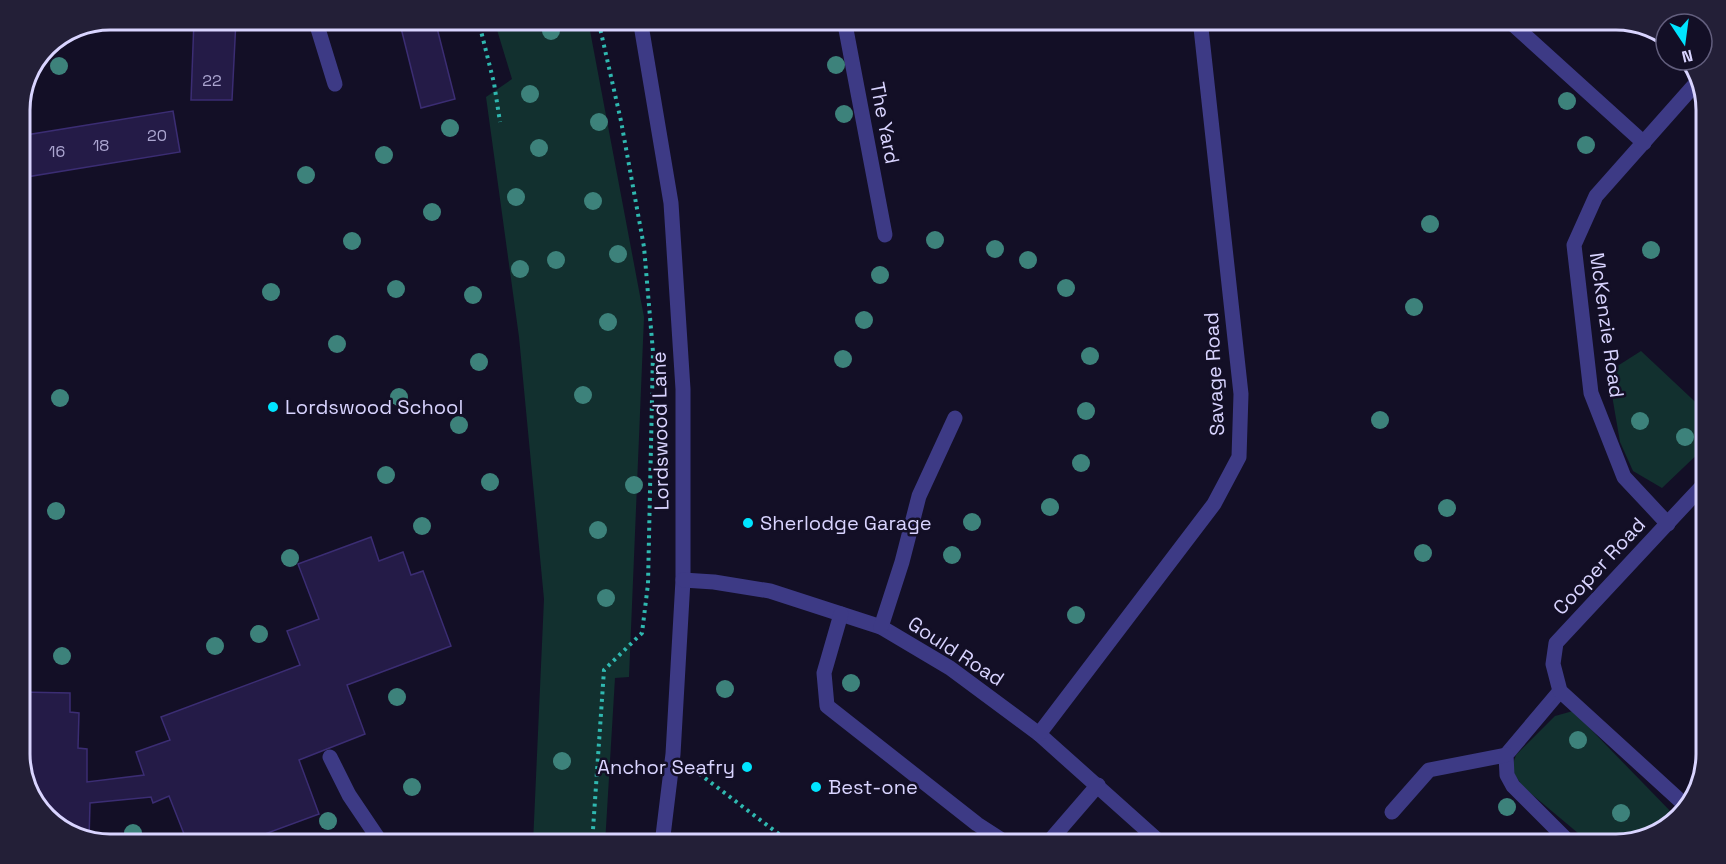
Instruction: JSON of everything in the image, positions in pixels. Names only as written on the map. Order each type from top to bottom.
[{"type":"street","points":[[318,30],[335,84]]},
{"type":"street","name":"Lordswood Lane","points":[[642,30],[671,203],[683,389],[682,580],[673,754],[663,834]]},
{"type":"street","name":"The Yard","points":[[846,30],[885,235]]},
{"type":"street","name":"Savage Road","points":[[1039,734],[1214,504],[1239,457],[1241,394],[1201,30]]},
{"type":"street","points":[[1518,30],[1644,143]]},
{"type":"street","name":"McKenzie Road","points":[[1668,524],[1624,477],[1591,393],[1574,244],[1596,196],[1692,87]]},
{"type":"street","points":[[881,627],[902,562],[919,496],[954,418]]},
{"type":"street","name":"Cooper Road","points":[[1560,691],[1552,664],[1556,643],[1696,493]]},
{"type":"street","name":"Gould Road","points":[[682,580],[714,582],[770,591],[881,627],[950,668],[1039,734],[1151,834]]},
{"type":"street","points":[[841,614],[824,673],[827,706],[992,834]]},
{"type":"street","points":[[1392,812],[1429,770],[1506,755],[1560,691],[1680,801]]},
{"type":"street","points":[[1506,755],[1507,775],[1513,786],[1561,834]]},
{"type":"street","points":[[330,757],[349,795],[375,834]]},
{"type":"street","points":[[1056,834],[1098,785]]},
{"type":"path","points":[[481,30],[494,83],[500,122]]},
{"type":"path","points":[[593,834],[604,670],[642,633],[648,584],[653,352],[644,248],[621,122],[600,30]]},
{"type":"path","points":[[673,754],[779,834]]},
{"type":"green space","points":[[497,30],[590,30],[644,317],[629,677],[615,678],[606,834],[533,834],[544,599],[519,337],[486,97],[512,79]]},
{"type":"green space","points":[[1641,351],[1696,403],[1696,456],[1662,488],[1633,471],[1620,442],[1608,372]]},
{"type":"green space","points":[[1573,711],[1671,812],[1656,823],[1636,831],[1616,834],[1579,834],[1523,787],[1511,769],[1516,755],[1555,716]]},
{"type":"building","points":[[194,30],[236,30],[232,100],[191,100]]},
{"type":"building","points":[[402,30],[438,30],[455,99],[421,108]]},
{"type":"building","points":[[173,111],[180,152],[30,176],[30,134]]},
{"type":"building","points":[[371,537],[379,561],[403,552],[411,575],[423,571],[451,646],[347,685],[365,734],[299,760],[319,814],[265,834],[184,834],[169,796],[153,803],[151,797],[90,803],[89,831],[75,826],[57,814],[38,789],[34,779],[30,759],[30,692],[70,693],[70,712],[79,713],[78,748],[87,749],[87,782],[144,775],[136,752],[170,740],[161,717],[300,665],[287,631],[319,619],[298,564]]},
{"type":"place","name":"Lordswood School","points":[[273,407]]},
{"type":"place","name":"Sherlodge Garage","points":[[748,523]]},
{"type":"place","name":"Anchor Seafry","points":[[747,767]]},
{"type":"place","name":"Best-one","points":[[816,787]]}]
